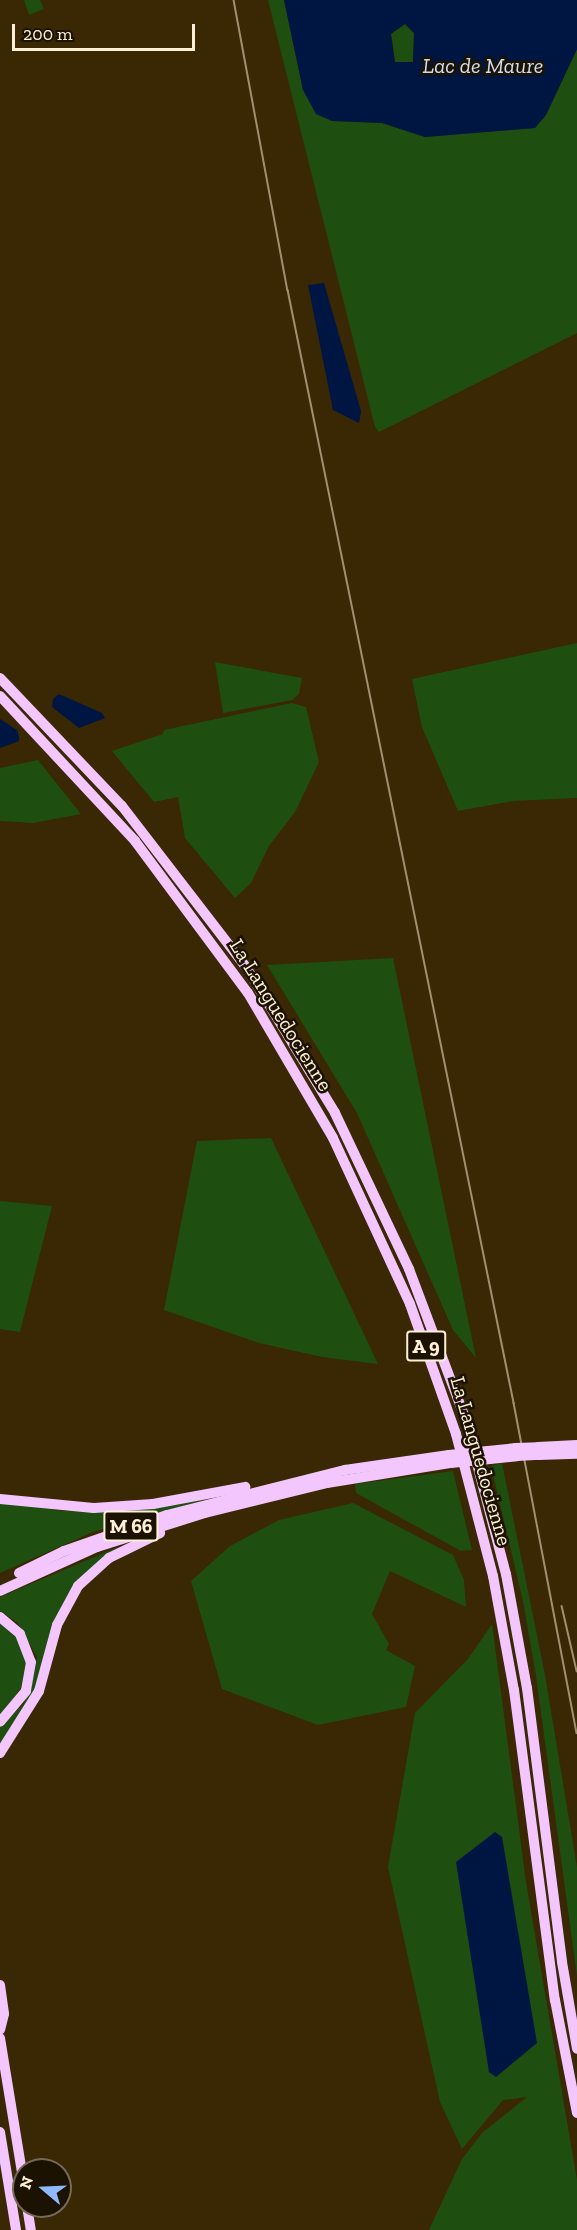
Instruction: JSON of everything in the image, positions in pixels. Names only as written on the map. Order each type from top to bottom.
[{"type":"highway","name":"La Languedocienne","points":[[0,678],[129,813],[246,967],[334,1113],[410,1269],[465,1418],[506,1574],[527,1688],[562,1962],[577,2049]]},
{"type":"highway","name":"La Languedocienne","points":[[0,696],[112,813],[173,888],[237,977],[333,1138],[410,1304],[456,1434],[493,1576],[514,1690],[555,2000],[577,2113]]},
{"type":"highway","name":"M 66","points":[[0,1583],[124,1528],[269,1487],[345,1470],[539,1451],[577,1445]]},
{"type":"highway","name":"M 66","points":[[539,1451],[577,1454]]},
{"type":"highway","name":"M 66","points":[[0,1591],[97,1547],[184,1520],[327,1483],[450,1459]]},
{"type":"highway","points":[[0,1499],[94,1508],[153,1504],[251,1486],[269,1487]]},
{"type":"highway","points":[[0,1753],[39,1691],[57,1625],[78,1586],[109,1558],[176,1528],[184,1520]]},
{"type":"highway","points":[[0,1617],[20,1634],[31,1662],[26,1691],[0,1722]]},
{"type":"highway","points":[[0,1985],[4,2014],[0,2030]]},
{"type":"highway","points":[[0,2038],[20,2158]]},
{"type":"highway","points":[[0,2132],[16,2230]]},
{"type":"green space","points":[[24,0],[40,0],[44,9],[29,15]]},
{"type":"green space","points":[[268,0],[284,0],[303,90],[332,121],[382,123],[425,137],[535,128],[546,115],[577,49],[577,333],[379,432],[375,427]]},
{"type":"green space","points":[[405,24],[414,33],[413,62],[395,62],[391,33]]},
{"type":"green space","points":[[577,643],[577,798],[513,801],[458,811],[422,727],[412,679]]},
{"type":"green space","points":[[215,662],[302,678],[299,694],[292,700],[223,713]]},
{"type":"green space","points":[[292,703],[306,707],[319,762],[295,812],[269,846],[251,883],[235,898],[185,838],[178,797],[154,802],[112,751],[163,734],[164,730]]},
{"type":"green space","points":[[38,760],[81,814],[33,823],[0,821],[0,768]]},
{"type":"green space","points":[[393,958],[476,1358],[453,1330],[357,1113],[267,965]]},
{"type":"green space","points":[[271,1138],[378,1364],[322,1357],[259,1343],[164,1310],[197,1141]]},
{"type":"green space","points":[[0,1201],[52,1206],[20,1332],[0,1329]]},
{"type":"green space","points":[[502,1463],[545,1675],[577,1867],[577,1976],[536,1676],[523,1601],[491,1466]]},
{"type":"green space","points":[[453,1471],[472,1550],[461,1551],[356,1493],[355,1484]]},
{"type":"green space","points":[[218,1496],[93,1532],[0,1573],[0,1502],[64,1511],[141,1508]]},
{"type":"green space","points":[[353,1503],[453,1555],[464,1580],[466,1607],[390,1571],[372,1614],[389,1644],[386,1650],[415,1666],[406,1707],[318,1725],[222,1689],[191,1581],[230,1546],[279,1520]]},
{"type":"green space","points":[[118,1547],[120,1550],[72,1587],[55,1619],[37,1687],[0,1745],[0,1725],[24,1704],[37,1657],[18,1623],[0,1611],[0,1597]]},
{"type":"green space","points":[[0,1622],[18,1639],[26,1660],[21,1688],[0,1715]]},
{"type":"green space","points":[[492,1624],[526,1882],[577,2180],[577,2230],[429,2230],[462,2159],[482,2133],[527,2097],[503,2100],[462,2149],[440,2102],[388,1867],[415,1713],[468,1659]]},
{"type":"water","name":"Lac de Maure","points":[[284,0],[577,0],[577,49],[546,115],[535,128],[425,137],[382,123],[332,121],[316,114],[303,90]],"holes":[[[405,24],[414,33],[413,62],[395,62],[391,34]]]},
{"type":"water","points":[[324,283],[361,411],[359,423],[333,410],[308,285]]},
{"type":"water","points":[[59,694],[102,713],[105,718],[79,728],[52,707],[53,699]]},
{"type":"water","points":[[0,719],[17,730],[19,741],[0,748]]},
{"type":"water","points":[[495,1832],[502,1837],[537,2043],[496,2077],[489,2072],[456,1862]]},
{"type":"railway","points":[[234,0],[288,290],[514,1403],[577,1733]]},
{"type":"railway","points":[[562,1606],[577,1671]]}]
